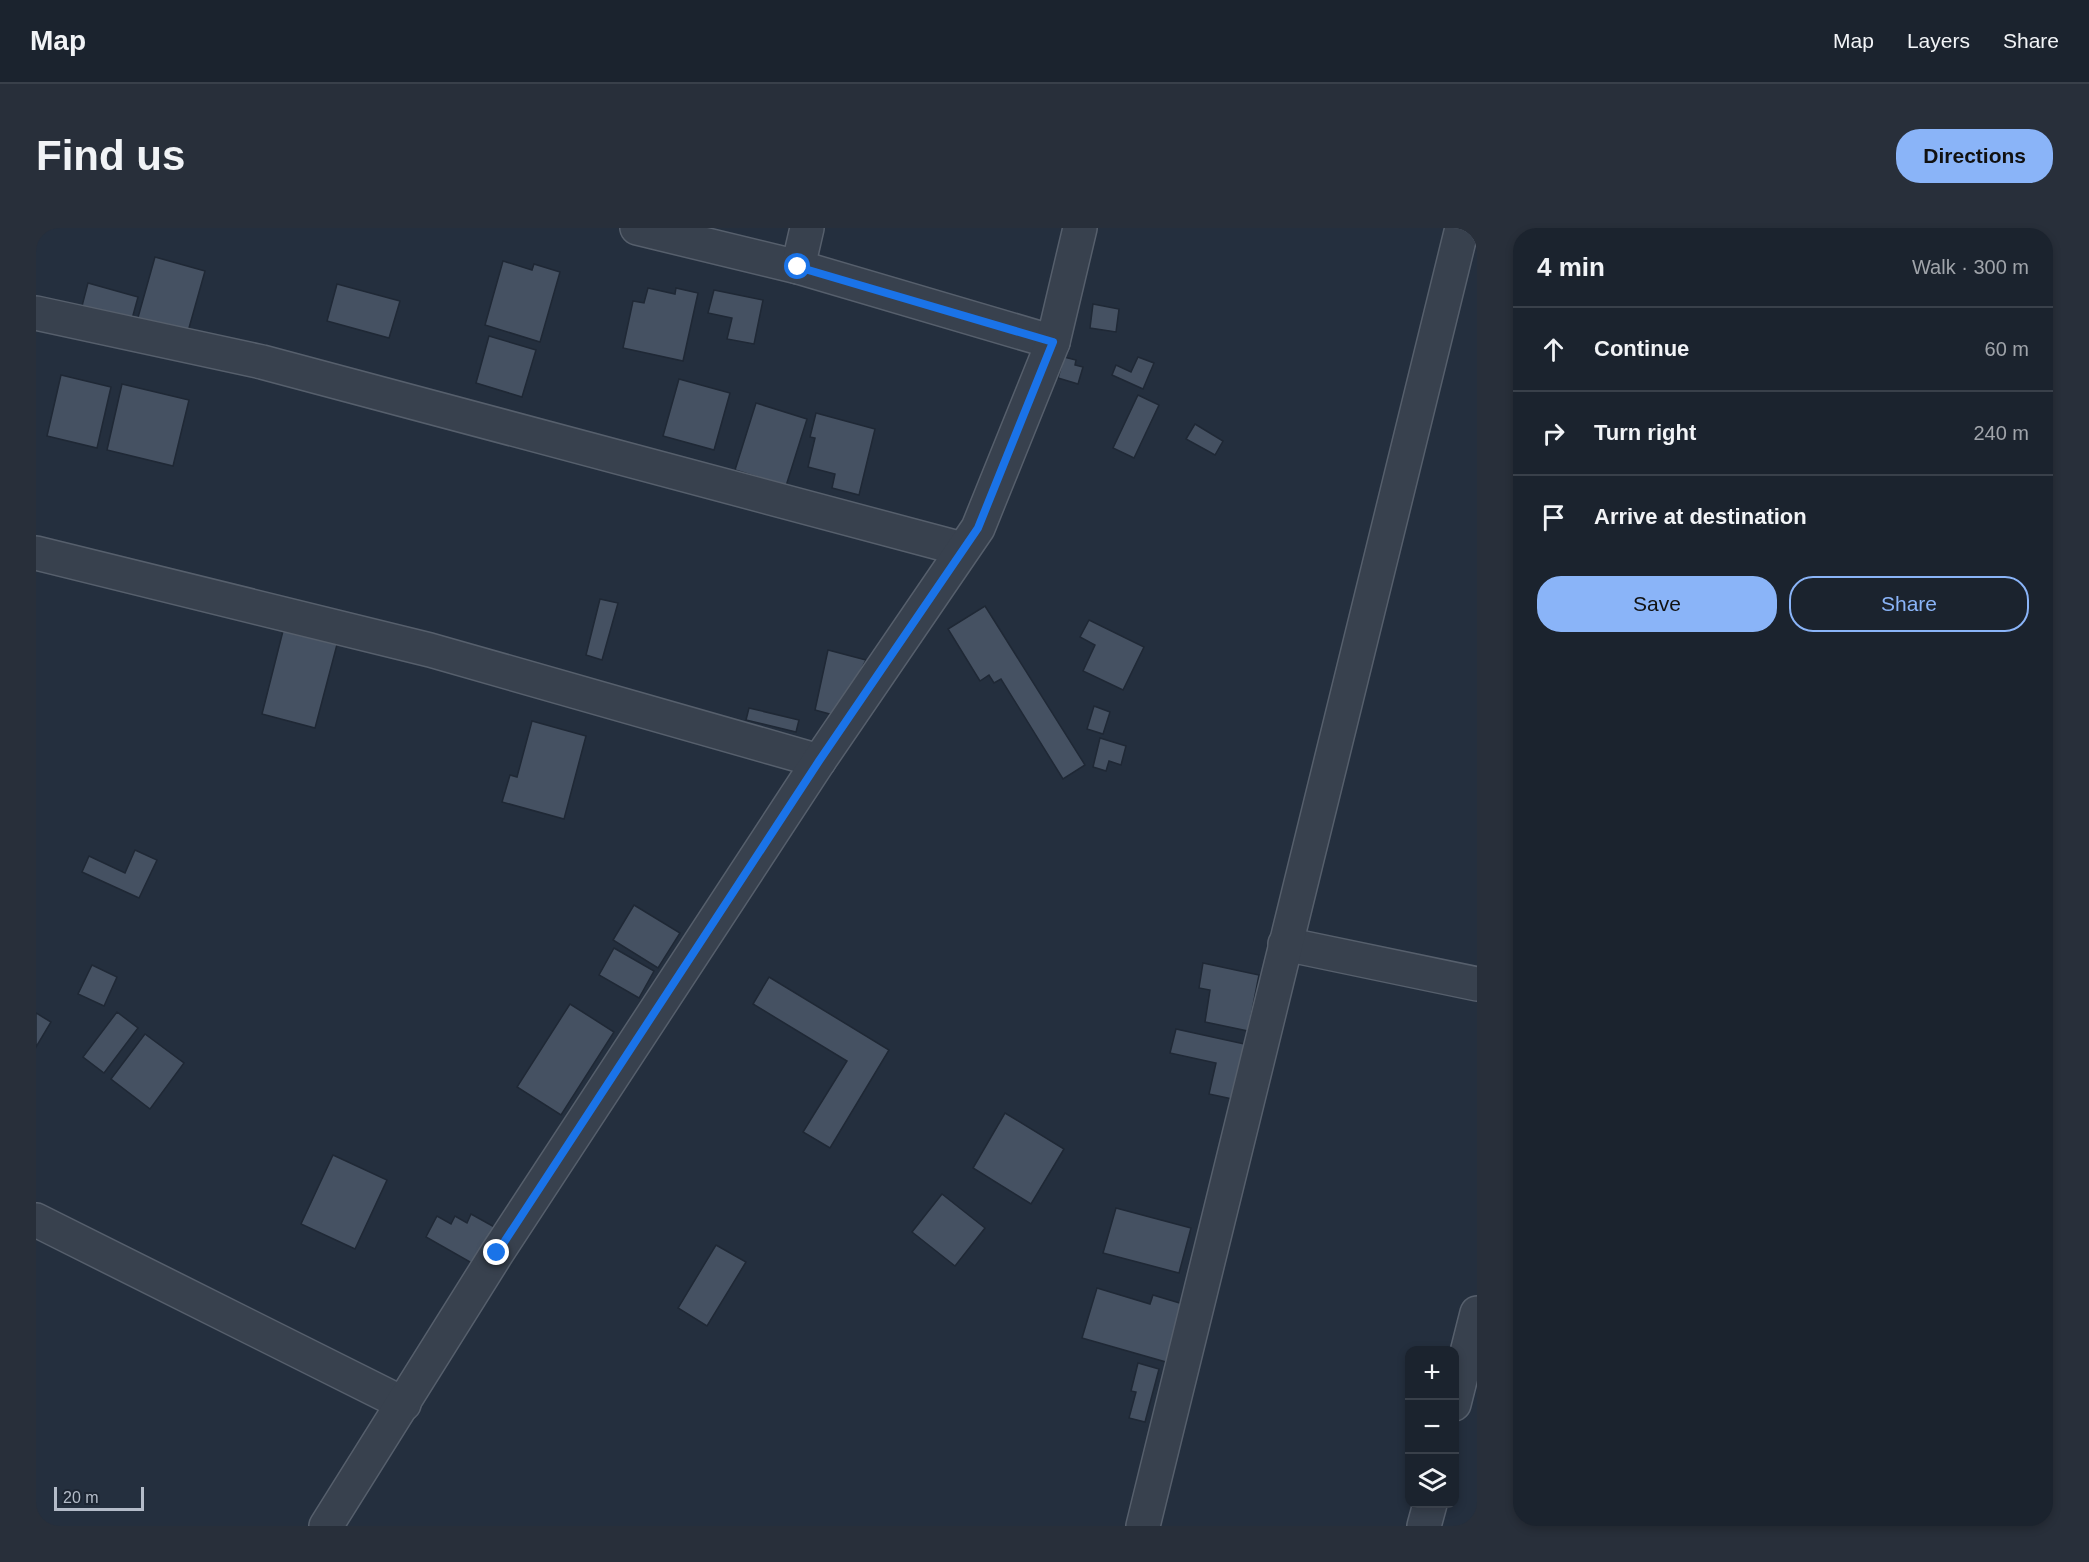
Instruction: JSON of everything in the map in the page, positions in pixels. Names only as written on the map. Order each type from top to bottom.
[{"type":"street","points":[[637,228],[798,267],[1053,342]]},
{"type":"street","points":[[798,267],[807,228]]},
{"type":"street","points":[[326,1526],[497,1253],[819,761],[978,528],[1053,342],[1080,228]]},
{"type":"street","points":[[1143,1526],[1462,228]]},
{"type":"street","points":[[36,313],[262,362],[962,549]]},
{"type":"street","points":[[36,553],[430,650],[819,761]]},
{"type":"street","points":[[1285,944],[1477,984]]},
{"type":"street","points":[[36,1220],[404,1404]]},
{"type":"street","points":[[1456,1400],[1477,1314]]},
{"type":"street","points":[[1424,1526],[1429,1508]]},
{"type":"building","points":[[155,257],[205,271],[187,335],[137,321]]},
{"type":"building","points":[[503,261],[532,270],[534,264],[560,272],[540,342],[485,325]]},
{"type":"building","points":[[88,283],[138,297],[132,319],[82,306]]},
{"type":"building","points":[[337,284],[400,301],[389,338],[327,321]]},
{"type":"building","points":[[648,288],[675,294],[676,288],[698,293],[683,361],[623,348],[633,301],[644,303]]},
{"type":"building","points":[[714,290],[763,300],[754,344],[727,339],[732,318],[708,313]]},
{"type":"building","points":[[1093,304],[1119,309],[1116,332],[1090,328]]},
{"type":"building","points":[[489,336],[536,350],[522,397],[476,383]]},
{"type":"building","points":[[1064,357],[1076,360],[1075,365],[1083,367],[1078,384],[1058,378]]},
{"type":"building","points":[[1138,357],[1154,363],[1143,389],[1112,375],[1116,365],[1131,372]]},
{"type":"building","points":[[61,375],[111,387],[97,448],[47,436]]},
{"type":"building","points":[[679,379],[730,393],[714,450],[663,436]]},
{"type":"building","points":[[122,384],[189,400],[173,466],[107,450]]},
{"type":"building","points":[[1138,395],[1159,405],[1134,458],[1113,448]]},
{"type":"building","points":[[756,403],[807,419],[786,486],[735,470]]},
{"type":"building","points":[[816,413],[875,429],[859,495],[832,488],[835,474],[808,467],[815,438],[810,437]]},
{"type":"building","points":[[1195,424],[1223,441],[1215,455],[1186,439]]},
{"type":"building","points":[[600,599],[618,603],[602,660],[586,655]]},
{"type":"building","points":[[985,606],[1085,765],[1063,779],[1001,679],[994,683],[989,675],[980,681],[948,629]]},
{"type":"building","points":[[1089,620],[1144,647],[1123,690],[1083,671],[1095,645],[1080,637]]},
{"type":"building","points":[[285,623],[339,637],[315,728],[262,714]]},
{"type":"building","points":[[828,650],[866,660],[837,716],[815,710]]},
{"type":"building","points":[[1094,706],[1110,712],[1103,734],[1087,729]]},
{"type":"building","points":[[749,708],[799,720],[796,732],[746,720]]},
{"type":"building","points":[[532,721],[586,736],[564,819],[502,802],[510,775],[517,777]]},
{"type":"building","points":[[1100,738],[1126,746],[1121,765],[1109,761],[1106,771],[1093,767]]},
{"type":"building","points":[[135,850],[157,860],[139,898],[82,872],[89,856],[125,873]]},
{"type":"building","points":[[634,905],[680,933],[658,968],[613,940]]},
{"type":"building","points":[[614,948],[654,971],[639,998],[599,975]]},
{"type":"building","points":[[1203,963],[1259,975],[1248,1031],[1205,1022],[1210,990],[1199,988]]},
{"type":"building","points":[[92,965],[117,977],[104,1006],[78,994]]},
{"type":"building","points":[[769,977],[889,1050],[830,1148],[803,1132],[847,1061],[753,1004]]},
{"type":"building","points":[[570,1004],[614,1032],[561,1115],[517,1087]]},
{"type":"building","points":[[117,1012],[138,1028],[104,1073],[83,1057]]},
{"type":"building","points":[[36,1013],[51,1022],[36,1047]]},
{"type":"building","points":[[1176,1029],[1249,1045],[1237,1100],[1209,1094],[1216,1063],[1170,1053]]},
{"type":"building","points":[[145,1034],[184,1063],[150,1109],[111,1079]]},
{"type":"building","points":[[1005,1113],[1064,1149],[1031,1204],[973,1168]]},
{"type":"building","points":[[333,1155],[387,1180],[355,1249],[301,1224]]},
{"type":"building","points":[[942,1194],[985,1228],[955,1266],[912,1232]]},
{"type":"building","points":[[1116,1208],[1191,1228],[1179,1273],[1103,1253]]},
{"type":"building","points":[[471,1214],[498,1229],[477,1266],[426,1237],[437,1216],[451,1224],[455,1216],[467,1223]]},
{"type":"building","points":[[716,1245],[746,1262],[707,1326],[678,1308]]},
{"type":"building","points":[[1097,1288],[1150,1304],[1153,1295],[1183,1304],[1166,1362],[1082,1338]]},
{"type":"building","points":[[1138,1363],[1159,1369],[1145,1422],[1129,1418],[1136,1392],[1131,1391]]},
{"type":"route","points":[[497,1253],[819,761],[978,528],[1053,342],[798,267]]}]
